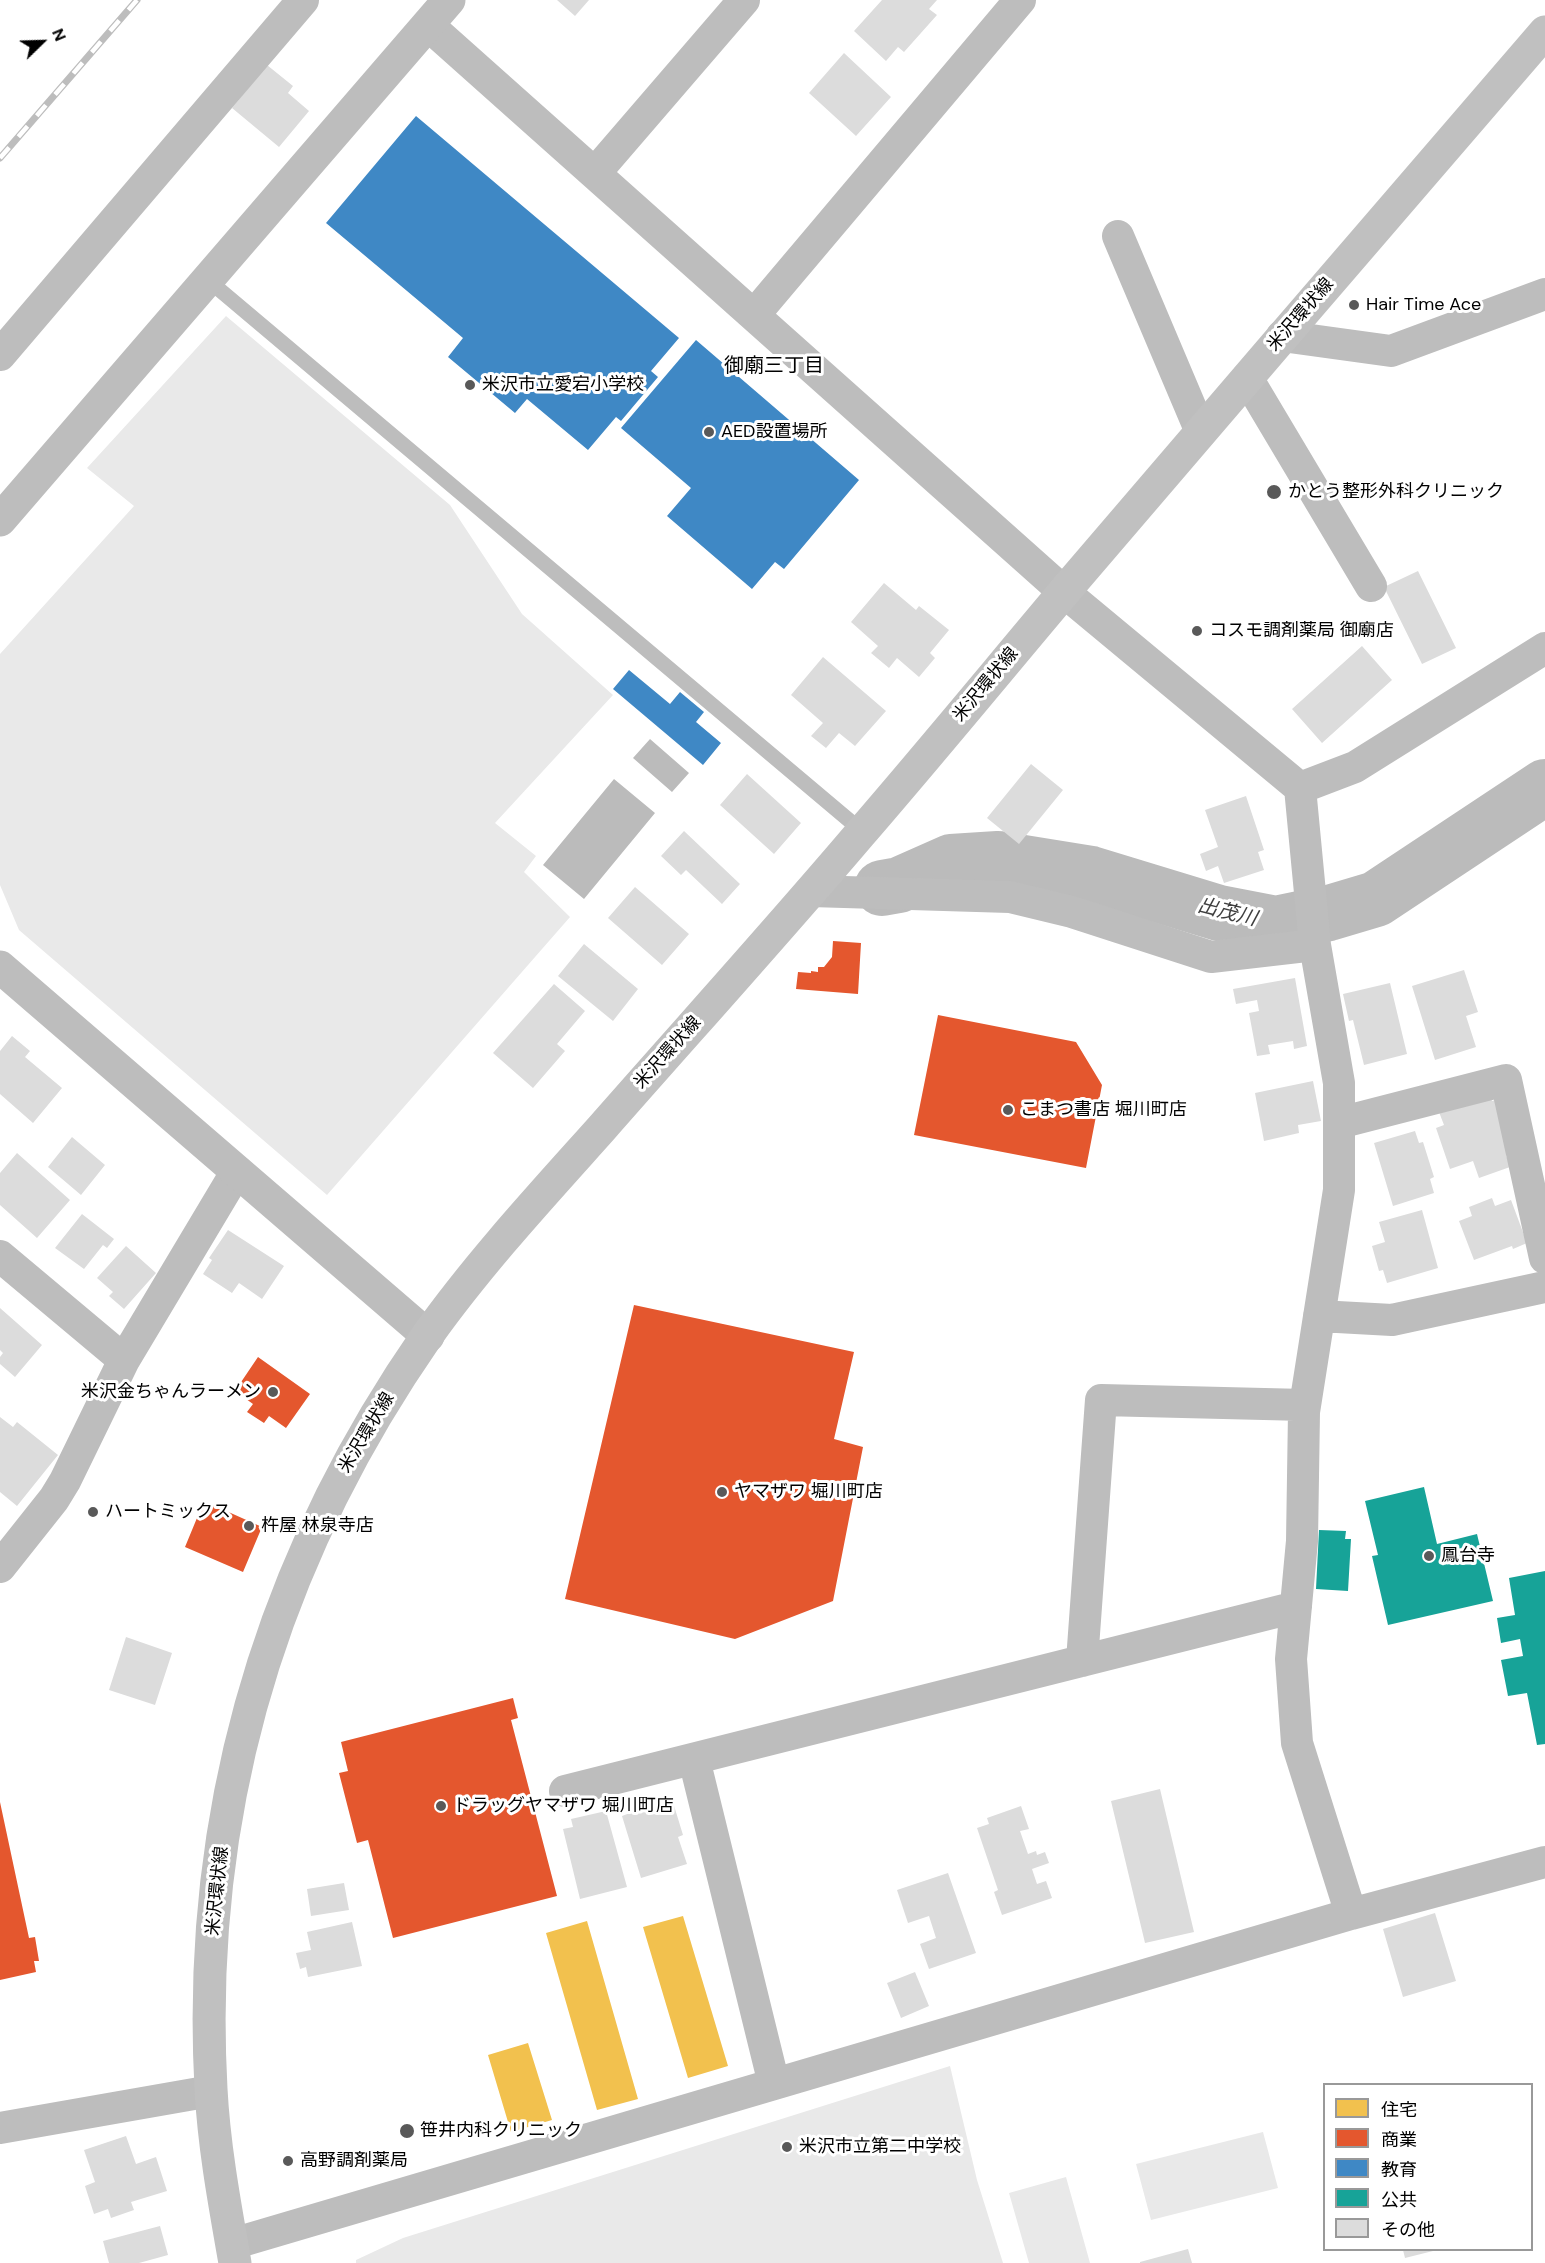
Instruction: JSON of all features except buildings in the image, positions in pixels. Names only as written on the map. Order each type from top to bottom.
[{"type":"main road","name":"米沢環状線","points":[[233,2254],[211,2091],[209,1993],[212,1926],[225,1832],[247,1720],[265,1658],[290,1587],[319,1520],[343,1473],[428,1336],[478,1271],[863,831],[1282,336],[1545,32]]},
{"type":"street","points":[[0,355],[303,0]]},
{"type":"street","points":[[0,520],[449,0]]},
{"type":"street","points":[[595,173],[744,0]]},
{"type":"street","points":[[754,315],[1020,0]]},
{"type":"street","points":[[428,24],[1064,592],[1300,788],[1315,945],[1339,1083],[1339,1190],[1305,1405],[1302,1541],[1292,1659],[1297,1743],[1351,1914]]},
{"type":"street","points":[[1118,236],[1201,432]]},
{"type":"street","points":[[1282,336],[1391,351],[1545,294]]},
{"type":"street","points":[[1247,378],[1371,586]]},
{"type":"street","points":[[1300,788],[1356,767],[1545,648]]},
{"type":"street","points":[[811,891],[1010,897],[1072,912],[1211,957],[1315,945]]},
{"type":"street","points":[[0,967],[428,1336]]},
{"type":"street","points":[[1339,1123],[1506,1080],[1545,1258]]},
{"type":"street","points":[[4,1554],[54,1499],[65,1481],[124,1360],[237,1171]]},
{"type":"street","points":[[0,1256],[124,1360]]},
{"type":"street","points":[[1319,1316],[1392,1320],[1545,1287]]},
{"type":"street","points":[[1082,1661],[1101,1400],[1305,1405]]},
{"type":"street","points":[[565,1791],[1296,1608]]},
{"type":"street","points":[[694,1759],[774,2084]]},
{"type":"street","points":[[233,2254],[774,2084],[1351,1914],[1545,1862]]},
{"type":"street","points":[[0,2128],[211,2091]]},
{"type":"lane","points":[[208,280],[863,831]]},
{"type":"shaded area","points":[[226,316],[450,505],[522,614],[613,695],[495,823],[536,856],[524,872],[570,917],[327,1195],[19,930],[0,885],[0,654],[134,506],[87,468]]},
{"type":"shaded area","points":[[650,739],[689,773],[672,792],[633,758]]},
{"type":"shaded area","points":[[614,779],[655,813],[584,899],[543,865]]},
{"type":"shaded area","points":[[950,2066],[977,2180],[1003,2263],[356,2263],[356,2260],[403,2238]]},
{"type":"shaded area","points":[[1263,2132],[1278,2188],[1151,2220],[1136,2164]]},
{"type":"shaded area","points":[[1066,2177],[1090,2263],[1029,2263],[1009,2193]]},
{"type":"waterway","name":"出茂川","points":[[882,888],[899,885],[951,862],[998,859],[1091,874],[1219,913],[1276,924],[1329,913],[1376,899],[1545,787]]},
{"type":"railway","points":[[0,158],[137,0]]},
{"type":"place","name":"Hair Time Ace","points":[[1354,305]]},
{"type":"place","name":"米沢市立愛宕小学校","points":[[470,385]]},
{"type":"place","name":"AED設置場所","points":[[709,432]]},
{"type":"place","name":"かとう整形外科クリニック","points":[[1274,492]]},
{"type":"place","name":"コスモ調剤薬局 御廟店","points":[[1197,631]]},
{"type":"place","name":"こまつ書店 堀川町店","points":[[1008,1110]]},
{"type":"place","name":"米沢金ちゃんラーメン","points":[[273,1392]]},
{"type":"place","name":"ヤマザワ 堀川町店","points":[[722,1492]]},
{"type":"place","name":"ハートミックス","points":[[93,1512]]},
{"type":"place","name":"杵屋 林泉寺店","points":[[249,1526]]},
{"type":"place","name":"鳳台寺","points":[[1429,1556]]},
{"type":"place","name":"ドラッグヤマザワ 堀川町店","points":[[441,1806]]},
{"type":"place","name":"笹井内科クリニック","points":[[407,2131]]},
{"type":"place","name":"米沢市立第二中学校","points":[[787,2147]]},
{"type":"place","name":"高野調剤薬局","points":[[288,2161]]},
{"type":"district","name":"御廟三丁目","points":[[774,367]]}]
